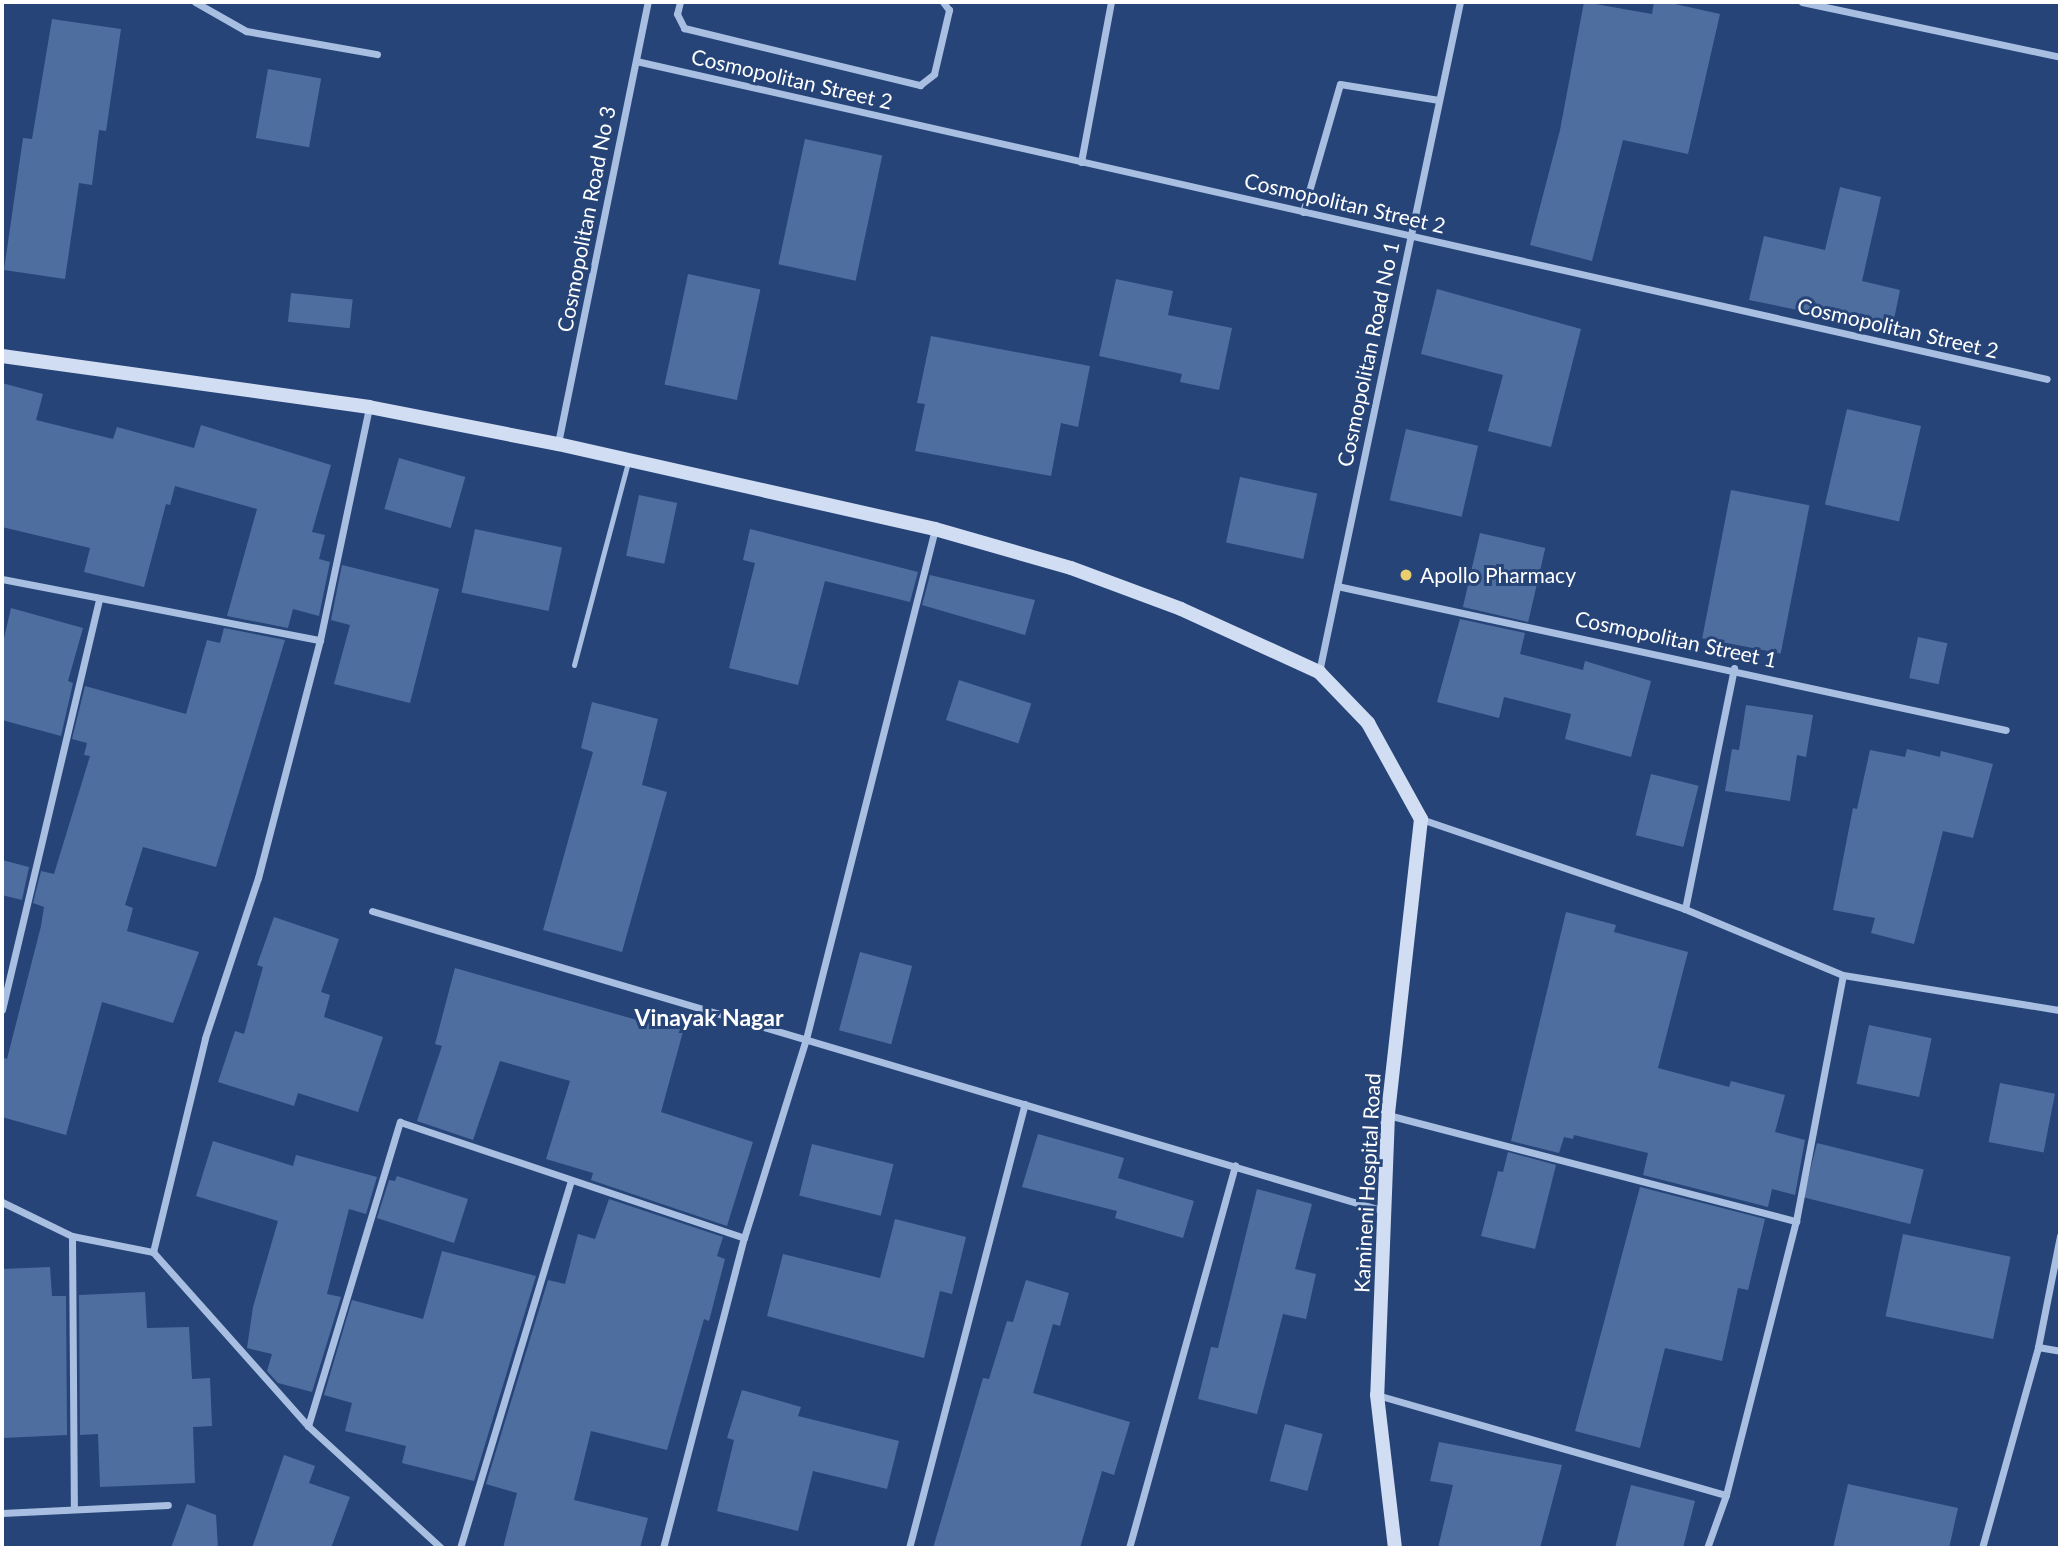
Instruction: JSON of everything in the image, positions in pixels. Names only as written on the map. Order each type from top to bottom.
[{"type":"street","points":[[195,2],[246,31],[377,54]]},
{"type":"street","name":"Cosmopolitan Road No 3","points":[[558,444],[648,2]]},
{"type":"street","points":[[680,2],[677,14],[684,28],[920,85],[934,74],[949,10],[943,2]]},
{"type":"street","points":[[1080,162],[1111,2]]},
{"type":"street","name":"Cosmopolitan Road No 1","points":[[1319,672],[1460,2]]},
{"type":"street","points":[[1802,2],[2060,57]]},
{"type":"street","name":"Cosmopolitan Street 2","points":[[636,61],[2047,379]]},
{"type":"street","points":[[1303,212],[1332,98],[1340,84],[1439,100]]},
{"type":"street","points":[[2,356],[369,407],[558,444],[935,528],[1072,568],[1181,609],[1319,672],[1368,723],[1421,819],[1685,909],[1843,975],[2060,1010]]},
{"type":"street","points":[[153,1252],[205,1038],[258,878],[320,640],[369,407]]},
{"type":"street","points":[[663,1548],[744,1238],[806,1040],[935,528]]},
{"type":"street","points":[[2,579],[99,600],[320,640]]},
{"type":"street","name":"Cosmopolitan Street 1","points":[[1337,586],[1734,668],[2006,730]]},
{"type":"street","points":[[2,1010],[99,600]]},
{"type":"street","points":[[1685,909],[1734,668]]},
{"type":"street","name":"Kamineni Hospital Road","points":[[1395,1548],[1377,1395],[1387,1212],[1388,1115],[1421,819]]},
{"type":"street","points":[[372,911],[1236,1164],[1387,1212]]},
{"type":"street","points":[[1707,1548],[1726,1495],[1796,1221],[1843,975]]},
{"type":"street","points":[[909,1548],[1025,1104]]},
{"type":"street","points":[[1388,1115],[1796,1221]]},
{"type":"street","points":[[308,1426],[400,1122],[744,1238]]},
{"type":"street","points":[[1129,1548],[1236,1164]]},
{"type":"street","points":[[460,1548],[571,1181]]},
{"type":"street","points":[[2,1202],[72,1236],[153,1252],[308,1426],[441,1548]]},
{"type":"street","points":[[72,1236],[74,1508]]},
{"type":"street","points":[[1982,1548],[2038,1347],[2060,1236]]},
{"type":"street","points":[[2038,1347],[2060,1351]]},
{"type":"street","points":[[1377,1395],[1726,1495]]},
{"type":"street","points":[[2,1513],[169,1505]]},
{"type":"lane","points":[[575,665],[629,460]]},
{"type":"lane","points":[[2060,643],[2060,677]]},
{"type":"building","points":[[1584,2],[1652,14],[1654,2],[1666,2],[1720,14],[1688,154],[1623,140],[1592,261],[1530,245],[1560,130]]},
{"type":"building","points":[[52,19],[121,29],[106,131],[99,130],[92,185],[79,183],[65,279],[4,270],[23,138],[32,139]]},
{"type":"building","points":[[268,69],[321,78],[309,147],[256,138]]},
{"type":"building","points":[[805,139],[882,155],[856,281],[778,264]]},
{"type":"building","points":[[1840,187],[1881,197],[1862,281],[1900,290],[1892,329],[1749,300],[1764,236],[1825,250]]},
{"type":"building","points":[[688,274],[760,289],[737,400],[665,385]]},
{"type":"building","points":[[1116,279],[1173,291],[1168,315],[1232,328],[1219,390],[1180,382],[1182,374],[1099,356]]},
{"type":"building","points":[[1437,289],[1581,329],[1551,447],[1488,431],[1503,375],[1421,354]]},
{"type":"building","points":[[291,293],[353,299],[350,328],[288,322]]},
{"type":"building","points":[[931,336],[1090,366],[1078,427],[1061,423],[1051,476],[915,451],[925,404],[917,403]]},
{"type":"building","points":[[2,383],[43,394],[36,420],[113,439],[117,427],[194,448],[201,425],[331,465],[312,532],[325,535],[319,559],[330,562],[319,616],[293,609],[288,628],[227,616],[257,509],[175,486],[170,505],[166,504],[144,587],[84,572],[90,548],[2,527]]},
{"type":"building","points":[[1847,409],[1921,426],[1899,522],[1825,504]]},
{"type":"building","points":[[1406,429],[1478,446],[1462,517],[1390,500]]},
{"type":"building","points":[[399,458],[465,477],[451,528],[384,509]]},
{"type":"building","points":[[1240,477],[1317,493],[1303,559],[1226,543]]},
{"type":"building","points":[[1731,490],[1810,505],[1781,653],[1702,638]]},
{"type":"building","points":[[639,495],[677,503],[664,564],[626,556]]},
{"type":"building","points":[[475,529],[562,548],[549,611],[461,593]]},
{"type":"building","points":[[750,529],[918,572],[910,602],[825,581],[798,685],[729,668],[755,563],[743,560]]},
{"type":"building","points":[[1480,533],[1545,548],[1528,622],[1463,607]]},
{"type":"building","points":[[342,565],[439,589],[410,703],[334,684],[350,625],[331,620]]},
{"type":"building","points":[[930,575],[1035,600],[1025,635],[922,605]]},
{"type":"building","points":[[11,608],[83,628],[68,681],[73,683],[61,736],[2,720],[2,647]]},
{"type":"building","points":[[1460,619],[1525,633],[1520,654],[1583,670],[1585,661],[1651,681],[1631,757],[1565,739],[1571,714],[1504,697],[1499,718],[1437,702]]},
{"type":"building","points":[[224,628],[285,640],[216,867],[143,847],[125,905],[133,908],[127,931],[199,952],[173,1023],[102,1002],[66,1135],[2,1117],[2,1057],[7,1059],[44,907],[33,903],[41,871],[54,874],[90,756],[84,755],[87,743],[72,739],[85,686],[186,714],[207,640],[220,643]]},
{"type":"building","points":[[1918,637],[1947,643],[1939,684],[1909,678]]},
{"type":"building","points":[[959,680],[1031,703],[1018,743],[946,720]]},
{"type":"building","points":[[592,702],[658,719],[642,785],[667,792],[622,952],[543,930],[593,752],[581,748]]},
{"type":"building","points":[[1746,705],[1813,715],[1806,757],[1797,755],[1790,801],[1725,791],[1732,749],[1739,750]]},
{"type":"building","points":[[1907,749],[1940,757],[1941,751],[1993,764],[1973,838],[1943,831],[1914,944],[1871,933],[1875,918],[1833,910],[1853,808],[1857,809],[1870,750],[1905,757]]},
{"type":"building","points":[[1651,774],[1699,786],[1683,847],[1636,835]]},
{"type":"building","points":[[2,860],[29,867],[22,900],[2,895]]},
{"type":"building","points":[[1566,912],[1616,925],[1614,932],[1688,952],[1658,1068],[1729,1087],[1731,1081],[1785,1095],[1775,1132],[1805,1140],[1795,1195],[1772,1189],[1768,1207],[1643,1175],[1648,1153],[1574,1135],[1573,1139],[1564,1137],[1559,1153],[1511,1141]]},
{"type":"building","points":[[274,917],[339,939],[321,992],[330,995],[324,1017],[383,1037],[358,1112],[298,1093],[294,1106],[218,1082],[235,1031],[244,1034],[263,967],[257,965]]},
{"type":"building","points":[[860,952],[912,966],[891,1044],[839,1030]]},
{"type":"building","points":[[455,968],[651,1024],[652,1019],[684,1028],[661,1112],[753,1142],[727,1226],[591,1180],[593,1173],[546,1159],[570,1081],[500,1061],[473,1140],[417,1121],[442,1046],[435,1044]]},
{"type":"building","points":[[1869,1025],[1932,1038],[1919,1097],[1857,1084]]},
{"type":"building","points":[[2000,1083],[2055,1094],[2044,1153],[1989,1142]]},
{"type":"building","points":[[1038,1134],[1124,1158],[1118,1178],[1194,1201],[1183,1238],[1115,1218],[1117,1211],[1022,1187]]},
{"type":"building","points":[[213,1141],[293,1166],[296,1155],[377,1177],[366,1214],[349,1209],[327,1294],[341,1297],[312,1392],[278,1383],[267,1371],[272,1354],[247,1348],[253,1307],[278,1221],[196,1196]]},
{"type":"building","points":[[1817,1143],[1924,1170],[1910,1224],[1803,1197]]},
{"type":"building","points":[[812,1144],[894,1164],[881,1216],[799,1195]]},
{"type":"building","points":[[1508,1152],[1556,1165],[1535,1249],[1481,1236],[1498,1171],[1503,1172]]},
{"type":"building","points":[[397,1176],[468,1199],[454,1243],[377,1218],[389,1180],[395,1181]]},
{"type":"building","points":[[1640,1187],[1765,1219],[1748,1290],[1738,1288],[1722,1361],[1665,1348],[1640,1448],[1575,1431]]},
{"type":"building","points":[[1257,1189],[1312,1204],[1295,1269],[1316,1274],[1306,1319],[1283,1314],[1257,1414],[1198,1399],[1211,1347],[1218,1348]]},
{"type":"building","points":[[609,1199],[723,1237],[717,1256],[725,1259],[709,1321],[704,1319],[667,1450],[591,1431],[574,1500],[648,1518],[640,1548],[503,1548],[517,1493],[486,1484],[548,1280],[565,1284],[578,1234],[595,1239]]},
{"type":"building","points":[[895,1219],[966,1237],[952,1294],[940,1291],[924,1358],[767,1316],[783,1254],[880,1278]]},
{"type":"building","points":[[1903,1234],[2011,1257],[1993,1339],[1886,1316]]},
{"type":"building","points":[[442,1251],[536,1276],[474,1481],[402,1463],[406,1446],[345,1431],[352,1403],[324,1395],[352,1300],[423,1319]]},
{"type":"building","points":[[50,1267],[52,1296],[66,1296],[67,1435],[2,1438],[2,1269]]},
{"type":"building","points":[[1026,1280],[1069,1293],[1060,1326],[1053,1324],[1033,1393],[1130,1422],[1114,1475],[1102,1471],[1080,1548],[933,1548],[983,1378],[989,1379],[1007,1321],[1013,1322]]},
{"type":"building","points":[[145,1292],[147,1328],[189,1327],[192,1379],[210,1378],[212,1426],[193,1427],[195,1483],[100,1487],[98,1434],[80,1435],[79,1295]]},
{"type":"building","points":[[742,1390],[801,1407],[798,1416],[899,1441],[887,1489],[813,1471],[798,1531],[717,1511],[734,1440],[727,1438]]},
{"type":"building","points":[[1285,1424],[1323,1434],[1307,1491],[1270,1481]]},
{"type":"building","points":[[1439,1442],[1562,1465],[1540,1548],[1438,1548],[1453,1485],[1430,1481]]},
{"type":"building","points":[[284,1455],[315,1466],[309,1483],[350,1497],[331,1548],[252,1548]]},
{"type":"building","points":[[1848,1484],[1958,1508],[1949,1548],[1833,1548]]},
{"type":"building","points":[[1631,1485],[1695,1501],[1683,1548],[1615,1548]]},
{"type":"building","points":[[187,1504],[216,1515],[218,1548],[171,1548]]},
{"type":"place","name":"Apollo Pharmacy","points":[[1406,575]]},
{"type":"district","name":"Vinayak Nagar","points":[[709,1017]]}]
